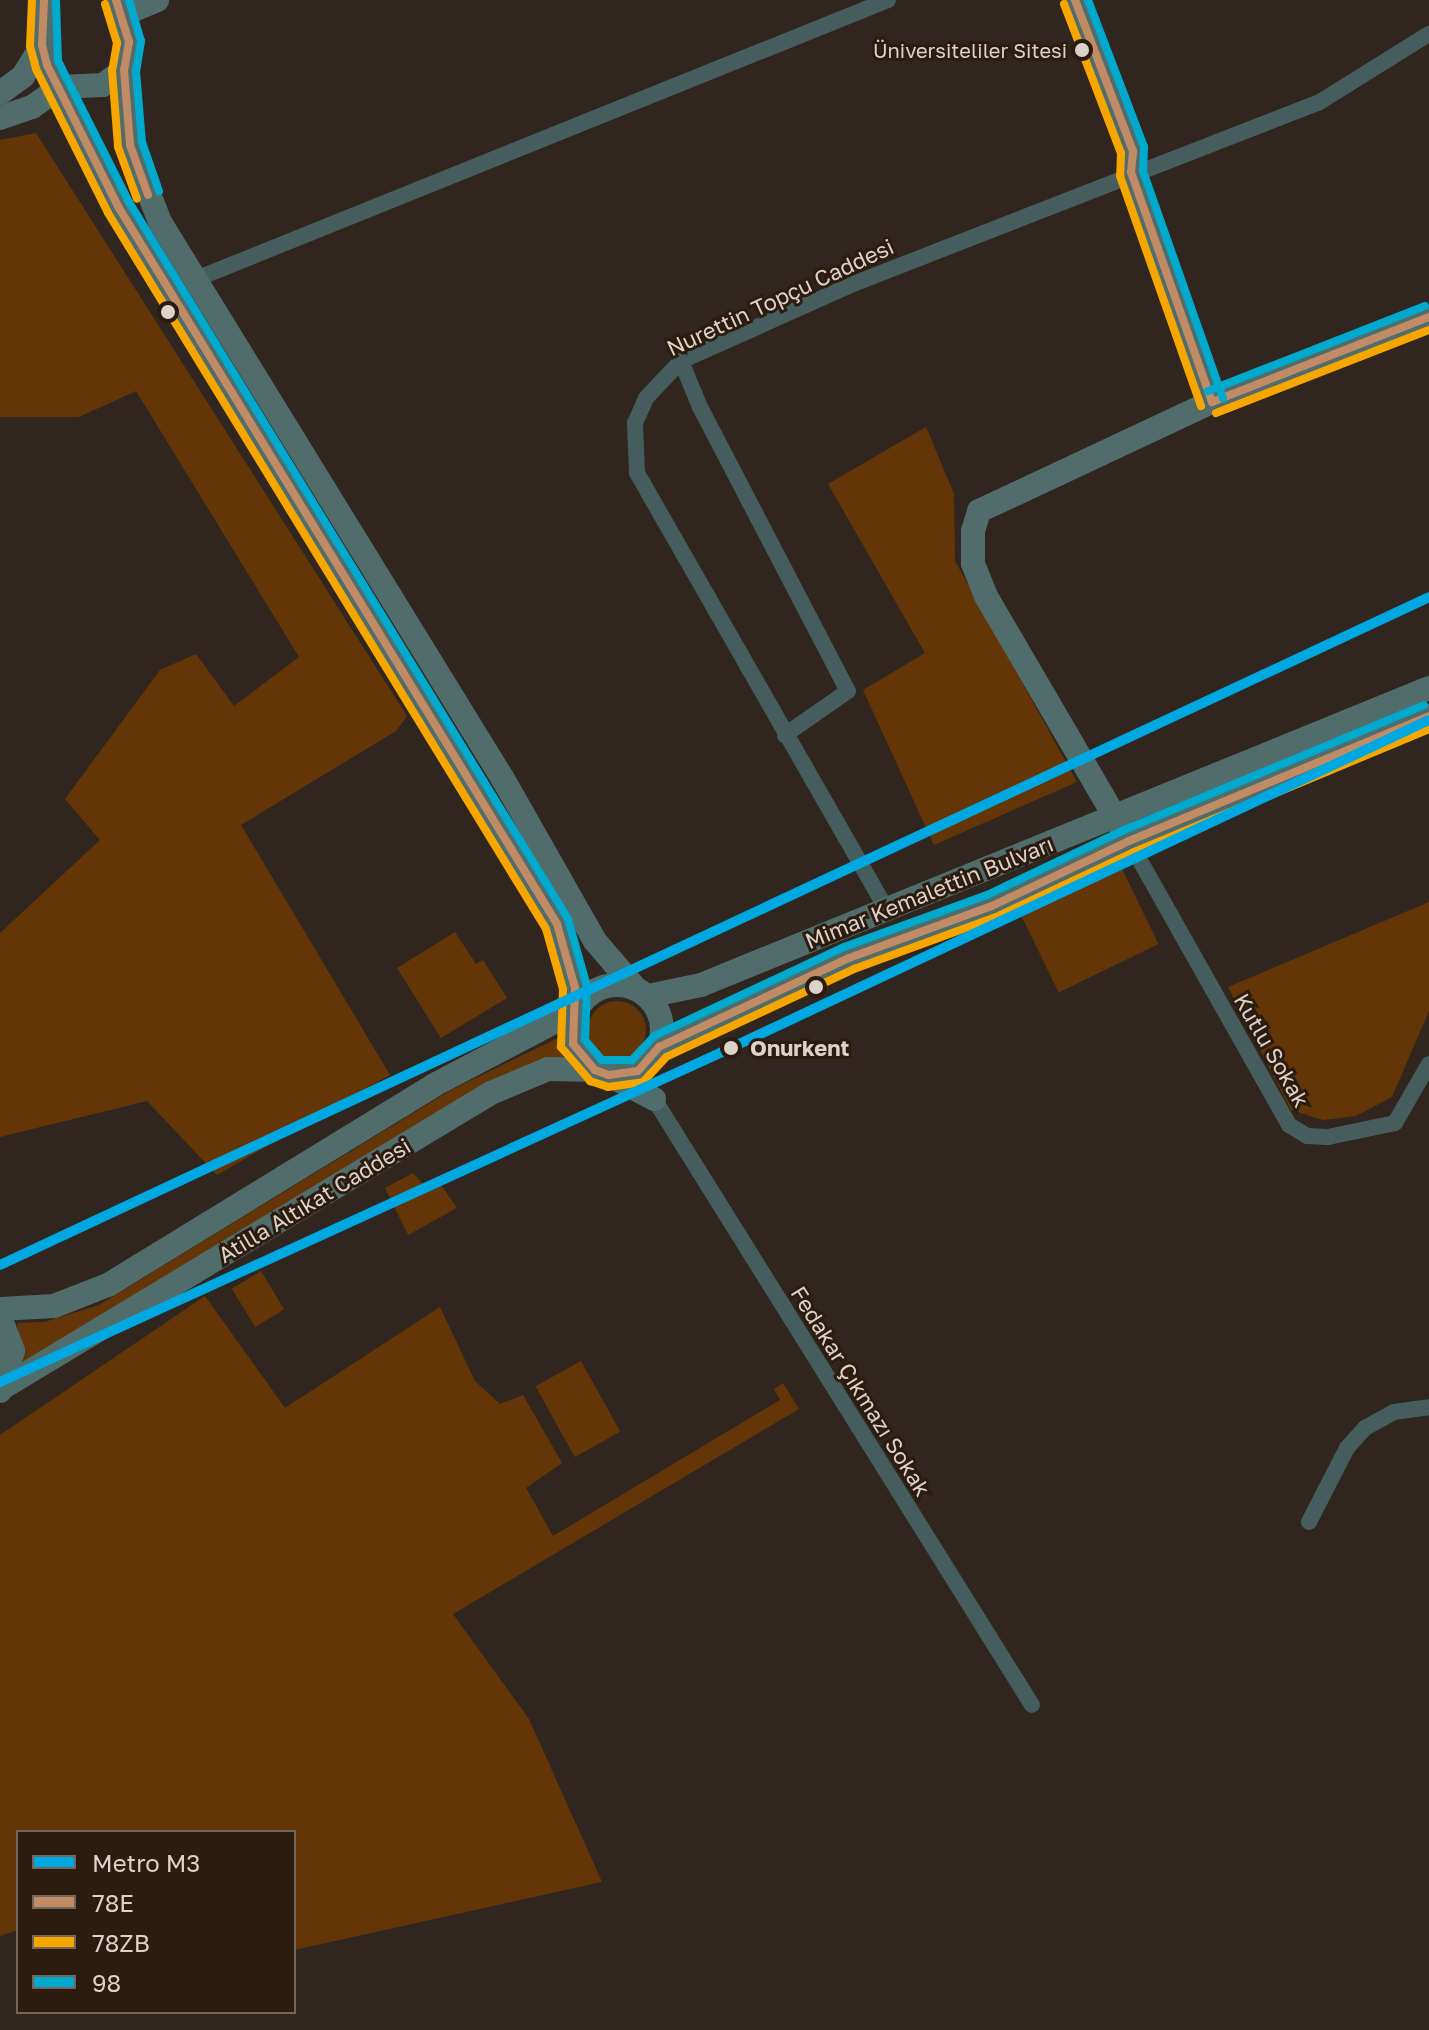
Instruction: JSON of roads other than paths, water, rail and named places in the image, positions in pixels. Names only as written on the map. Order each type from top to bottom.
[{"type":"main road","points":[[0,93],[23,76],[43,22],[61,0]]},
{"type":"main road","points":[[43,22],[61,87],[119,208],[557,924],[576,1008],[573,1044],[602,1072],[654,1099],[656,1051],[662,1022],[642,992],[595,941],[503,779],[196,279],[145,188],[130,145],[126,64],[116,5],[157,0]]},
{"type":"main road","points":[[1075,0],[1133,151],[1131,172],[1212,402]]},
{"type":"main road","points":[[0,118],[32,107],[61,87],[103,85],[126,64]]},
{"type":"main road","points":[[1129,841],[986,596],[973,563],[973,531],[979,511],[1212,402],[1429,317]]},
{"type":"main road","name":"Mimar Kemalettin Bulvarı","points":[[642,992],[701,985],[1429,688]]},
{"type":"main road","name":"Mimar Kemalettin Bulvarı","points":[[656,1051],[849,958],[992,906],[1129,841],[1429,716]]},
{"type":"main road","points":[[576,1008],[608,985],[642,992]]},
{"type":"main road","name":"Atilla Altıkat Caddesi","points":[[0,1309],[54,1306],[108,1285],[434,1085],[576,1008]]},
{"type":"main road","points":[[602,1072],[638,1071],[656,1051]]},
{"type":"main road","name":"Atilla Altıkat Caddesi","points":[[1,1390],[505,1086],[548,1069],[602,1072]]},
{"type":"main road","points":[[0,1317],[13,1351],[1,1390]]},
{"type":"street","points":[[196,279],[888,0]]},
{"type":"street","name":"Nurettin Topçu Caddesi","points":[[887,910],[637,473],[635,423],[659,379],[681,361],[853,284],[1131,172],[1318,103],[1429,34]]},
{"type":"street","points":[[681,361],[848,691],[785,735]]},
{"type":"street","name":"Kutlu Sokak","points":[[1129,841],[1289,1125],[1307,1136],[1328,1137],[1395,1123],[1429,1064]]},
{"type":"street","name":"Fedakar Çıkmazı Sokak","points":[[654,1099],[1032,1705]]},
{"type":"street","points":[[1309,1522],[1347,1448],[1365,1428],[1394,1412],[1429,1407]]},
{"type":"metro line","name":"M3","points":[[0,1265],[1429,597]]},
{"type":"metro line","name":"M3","points":[[0,1382],[722,1052],[1429,720]]},
{"type":"place","name":"Üniversiteliler Sitesi","points":[[1082,50]]},
{"type":"place","name":"Onurkent","points":[[731,1048]]}]
